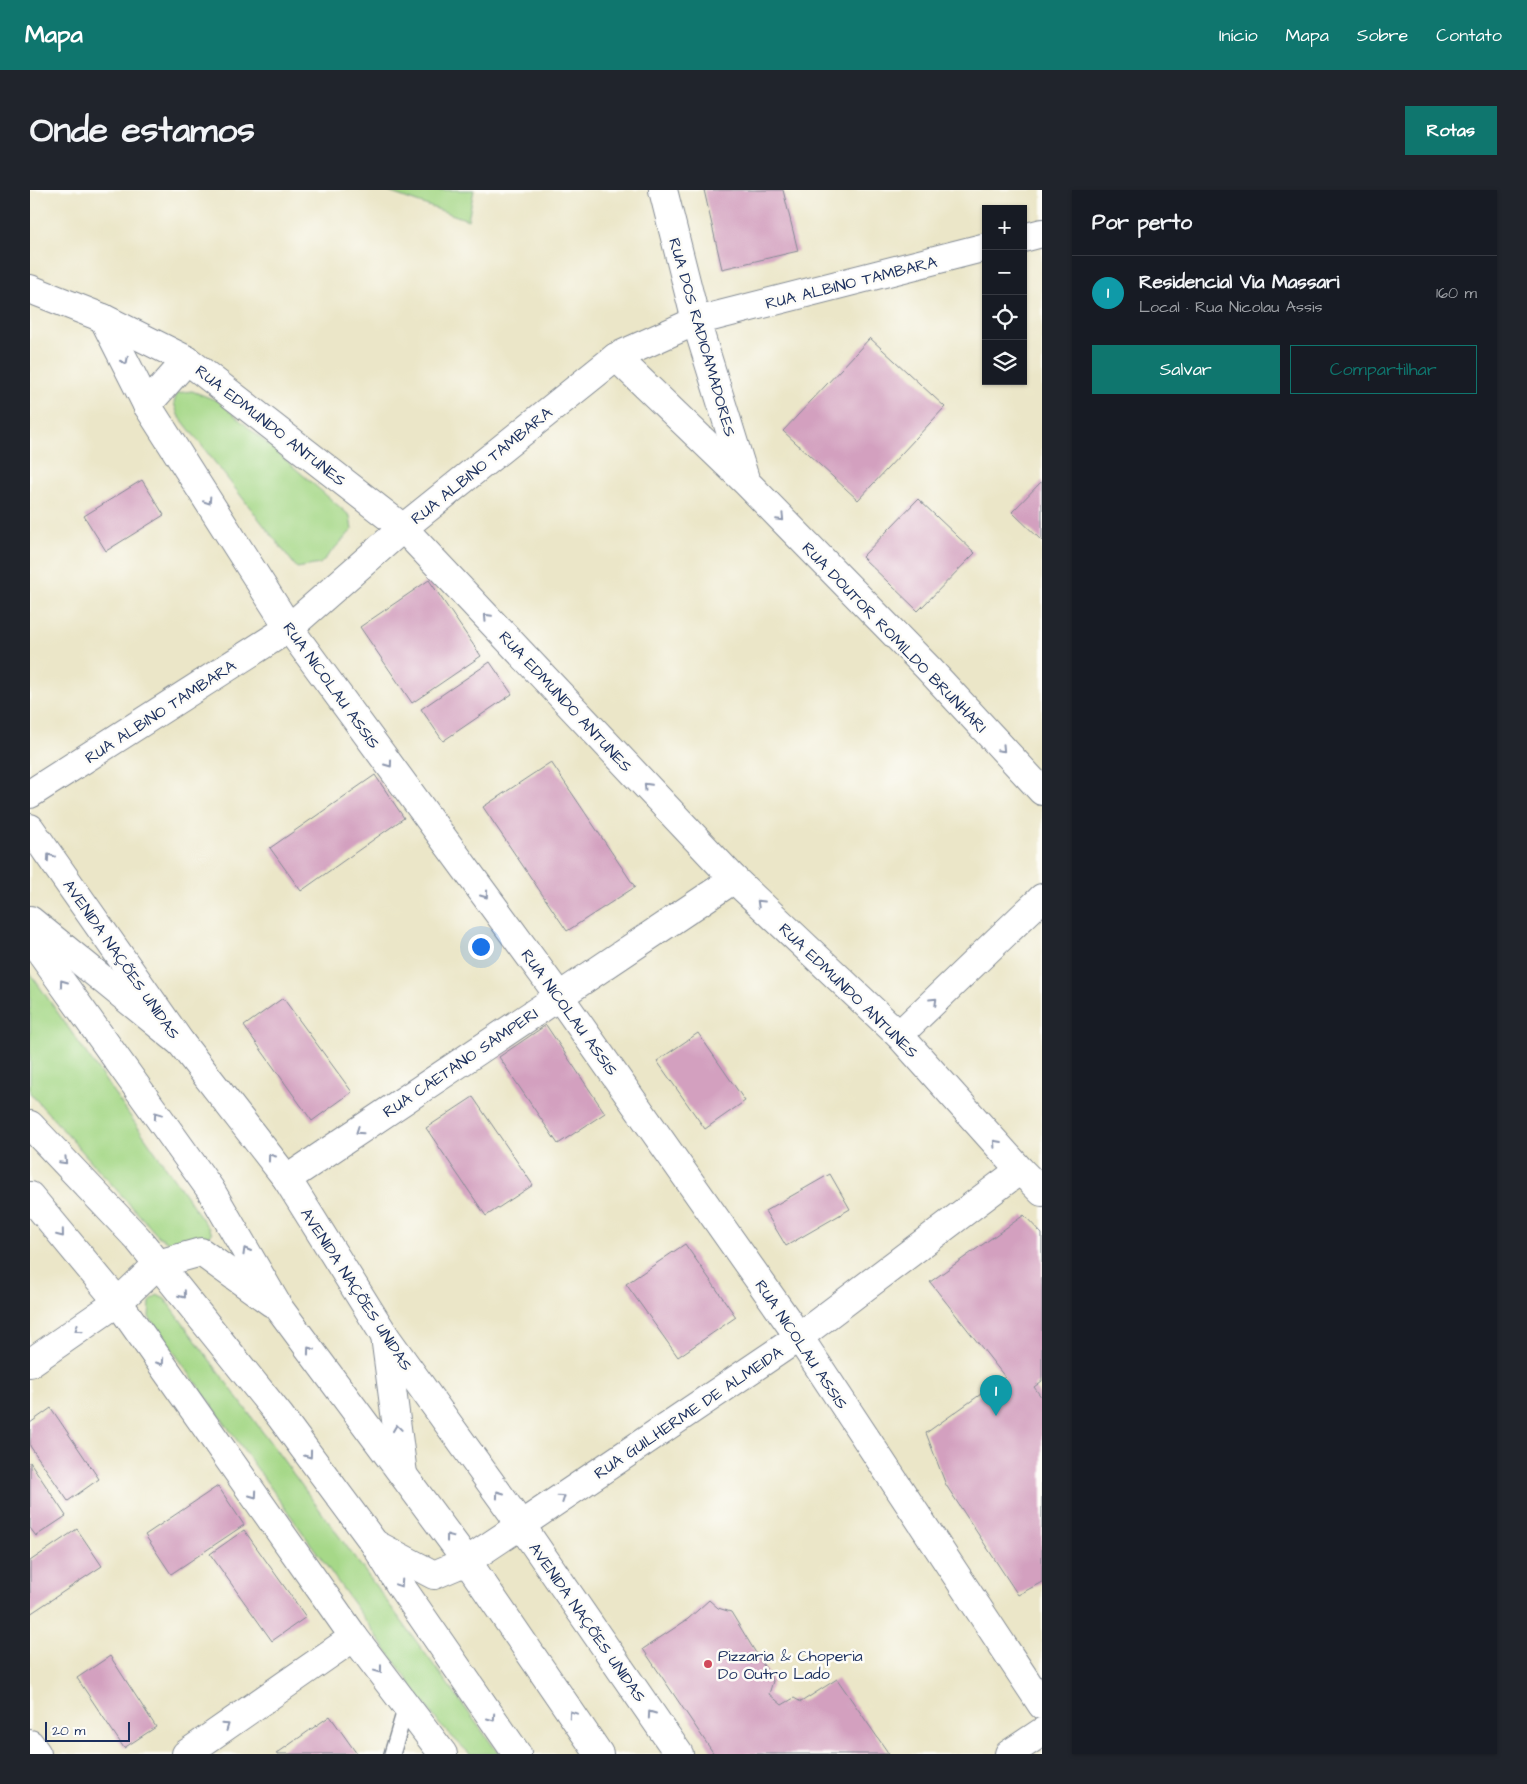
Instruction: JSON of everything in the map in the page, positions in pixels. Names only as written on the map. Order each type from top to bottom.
[{"type":"street","name":"RUA DOS RADIOAMADORES","points":[[663,190],[696,322],[747,483]]},
{"type":"street","points":[[1027,237],[1042,233]]},
{"type":"street","name":"RUA ALBINO TAMBARA","points":[[30,794],[289,628],[403,528],[616,357],[696,322],[982,248]]},
{"type":"street","name":"RUA EDMUNDO ANTUNES","points":[[30,289],[103,318],[187,360],[403,528],[734,879],[899,1035],[1042,1192]]},
{"type":"street","name":"RUA NICOLAU ASSIS","points":[[103,318],[147,405],[289,628],[559,996],[799,1338],[1042,1705]]},
{"type":"street","name":"RUA DOUTOR ROMILDO BRUNHARI","points":[[616,357],[747,483],[928,668],[1042,791]]},
{"type":"street","points":[[147,405],[187,360]]},
{"type":"street","name":"AVENIDA NAÇÕES UNIDAS","points":[[30,828],[182,1043],[287,1179],[384,1336],[521,1526],[679,1754]]},
{"type":"street","name":"RUA CAETANO SAMPERI","points":[[287,1179],[734,879]]},
{"type":"street","points":[[899,1035],[1042,898]]},
{"type":"street","points":[[30,920],[182,1043]]},
{"type":"street","points":[[30,938],[210,1189],[280,1308],[467,1561],[599,1754]]},
{"type":"street","points":[[30,1126],[138,1239],[280,1416],[374,1544],[398,1582],[517,1754]]},
{"type":"street","name":"RUA GUILHERME DE ALMEIDA","points":[[374,1544],[434,1575],[467,1561],[799,1338],[1020,1170]]},
{"type":"street","points":[[30,1196],[118,1302],[354,1637],[443,1754]]},
{"type":"street","points":[[30,1363],[118,1302],[158,1264],[201,1252],[280,1308]]},
{"type":"street","points":[[384,1336],[403,1476]]},
{"type":"street","points":[[186,1754],[354,1637]]},
{"type":"street","points":[[1009,1754],[1042,1732]]},
{"type":"street","points":[[30,1744],[37,1754]]},
{"type":"lane","points":[[392,1754],[406,1707]]},
{"type":"green space","points":[[383,190],[474,190],[468,220]]},
{"type":"green space","points":[[192,391],[218,401],[350,516],[352,530],[320,564],[297,568],[178,415],[174,403],[177,393]]},
{"type":"green space","points":[[30,973],[212,1233],[208,1239],[169,1242],[158,1236],[30,1093]]},
{"type":"green space","points":[[157,1295],[165,1299],[499,1754],[470,1754],[440,1725],[149,1317],[150,1302]]},
{"type":"building","points":[[704,190],[783,190],[798,251],[722,269]]},
{"type":"building","points":[[870,338],[945,407],[858,500],[783,431]]},
{"type":"building","points":[[142,480],[164,515],[106,551],[84,516]]},
{"type":"building","points":[[1042,481],[1042,541],[1012,512]]},
{"type":"building","points":[[918,499],[975,553],[918,611],[862,557]]},
{"type":"building","points":[[429,580],[481,656],[412,703],[360,627]]},
{"type":"building","points":[[490,662],[512,694],[443,741],[421,709]]},
{"type":"building","points":[[551,762],[635,887],[567,931],[483,807]]},
{"type":"building","points":[[375,775],[404,818],[301,891],[270,848]]},
{"type":"building","points":[[283,998],[352,1092],[312,1121],[244,1026]]},
{"type":"building","points":[[546,1025],[605,1113],[558,1144],[499,1057]]},
{"type":"building","points":[[698,1033],[745,1101],[705,1129],[657,1061]]},
{"type":"building","points":[[473,1097],[533,1185],[486,1216],[426,1128]]},
{"type":"building","points":[[830,1174],[850,1209],[786,1246],[765,1211]]},
{"type":"building","points":[[1024,1215],[1042,1234],[1042,1381],[1034,1387],[1042,1398],[1042,1582],[1018,1595],[946,1485],[926,1433],[1005,1377],[930,1282]]},
{"type":"building","points":[[685,1244],[736,1317],[678,1357],[626,1284]]},
{"type":"building","points":[[51,1408],[99,1479],[68,1501],[30,1446],[30,1423]]},
{"type":"building","points":[[30,1462],[66,1516],[36,1536],[30,1528]]},
{"type":"building","points":[[218,1486],[244,1525],[171,1574],[145,1535]]},
{"type":"building","points":[[77,1529],[102,1566],[30,1614],[30,1561]]},
{"type":"building","points":[[244,1530],[306,1617],[272,1641],[210,1554]]},
{"type":"building","name":"Pizzaria & Choperia Do Outro Lado","points":[[709,1600],[718,1608],[731,1612],[773,1681],[769,1694],[782,1705],[794,1698],[801,1702],[837,1679],[889,1754],[714,1754],[643,1649],[688,1619]]},
{"type":"building","points":[[110,1656],[156,1727],[124,1748],[77,1678]]},
{"type":"building","points":[[330,1716],[357,1754],[276,1754]]},
{"type":"place","name":"Residencial Via Massari","points":[[996,1416]]},
{"type":"place","name":"Pizzaria & Choperia Do Outro Lado","points":[[708,1664]]}]
